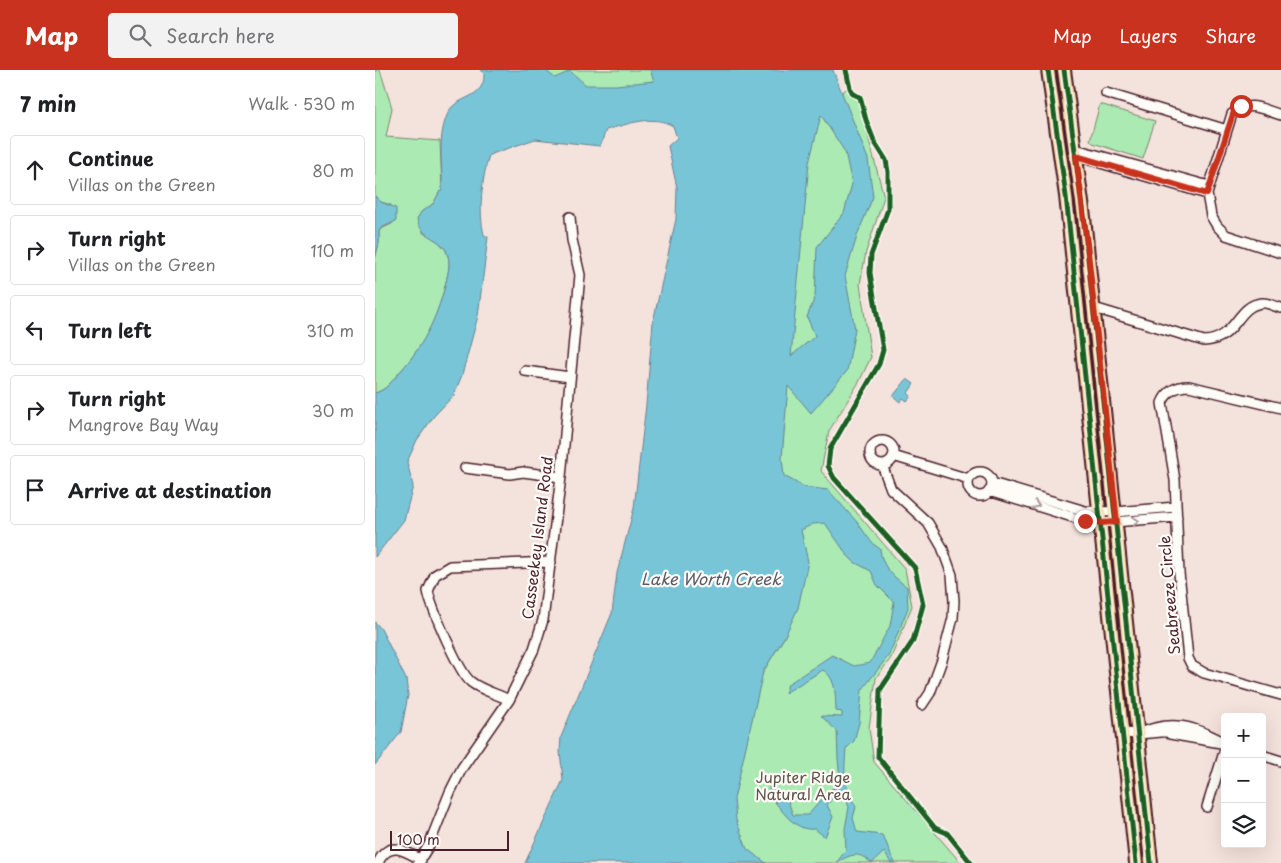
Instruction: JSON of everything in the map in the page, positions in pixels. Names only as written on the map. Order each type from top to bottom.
[{"type":"main road","points":[[1048,70],[1066,196],[1078,302],[1136,863]]},
{"type":"main road","points":[[1064,70],[1076,153],[1094,308],[1151,863]]},
{"type":"main road","points":[[1051,92],[1059,107],[1075,210],[1084,217]]},
{"type":"main road","points":[[1078,302],[1088,319],[1097,394],[1107,430]]},
{"type":"street","points":[[1106,93],[1227,130]]},
{"type":"street","points":[[1281,115],[1251,106],[1241,106],[1233,114],[1208,190],[1211,216],[1217,226],[1226,234],[1281,253]]},
{"type":"street","points":[[1076,153],[1208,190]]},
{"type":"street","name":"Casseekey Island Road","points":[[420,862],[462,768],[509,700],[534,649],[543,620],[561,477],[580,274],[572,240],[570,217]]},
{"type":"street","points":[[1094,308],[1205,341],[1222,337],[1247,308],[1262,303],[1281,308]]},
{"type":"street","points":[[525,370],[570,377]]},
{"type":"street","name":"Seabreeze Circle","points":[[1281,408],[1189,386],[1174,388],[1163,400],[1175,480],[1179,573],[1188,658],[1192,666],[1204,673],[1281,695]]},
{"type":"street","points":[[881,441],[889,444],[893,456],[890,462],[882,465],[873,462],[870,456],[871,449],[881,441]]},
{"type":"street","points":[[893,456],[969,479]]},
{"type":"street","points":[[882,465],[891,489],[928,523],[941,547],[952,575],[953,618],[942,660],[930,693],[922,705]]},
{"type":"street","points":[[465,468],[510,474],[523,472],[561,477]]},
{"type":"street","points":[[980,472],[988,475],[990,487],[982,495],[975,494],[969,489],[969,479],[973,474],[980,472]]},
{"type":"street","name":"Seabreeze Circle","points":[[990,487],[1085,521],[1101,517],[1155,519],[1177,517]]},
{"type":"street","name":"Seabreeze Circle","points":[[1116,517],[1153,508],[1176,507]]},
{"type":"street","points":[[1153,508],[1155,519]]},
{"type":"street","points":[[509,700],[470,681],[462,671],[433,610],[428,591],[435,575],[451,566],[551,562]]},
{"type":"street","points":[[1138,734],[1153,727],[1183,726],[1207,734],[1221,742]]},
{"type":"street","points":[[1123,733],[1138,734],[1189,729]]},
{"type":"street","points":[[1165,732],[1183,738],[1221,743]]},
{"type":"street","points":[[1266,756],[1281,761]]},
{"type":"street","points":[[1207,807],[1222,758]]},
{"type":"street","points":[[378,863],[385,853],[393,848],[403,850],[420,862]]},
{"type":"green space","points":[[375,70],[380,70],[392,108],[386,137],[440,141],[442,191],[433,204],[421,212],[423,233],[435,239],[441,245],[446,252],[449,263],[448,275],[433,323],[407,364],[391,383],[375,393],[375,259],[379,243],[379,231],[392,224],[391,205],[381,202],[375,196]]},
{"type":"green space","points":[[532,70],[658,70],[650,91],[612,91],[539,76]]},
{"type":"green space","name":"Jupiter Ridge Natural Area","points":[[846,89],[858,98],[884,197],[866,252],[860,284],[871,357],[859,382],[829,431],[821,471],[905,569],[912,606],[891,658],[876,678],[869,728],[874,762],[961,863],[698,863],[763,672],[785,636],[776,461],[795,220],[818,114]]},
{"type":"green space","points":[[1100,104],[1155,121],[1143,159],[1093,143],[1090,140]]},
{"type":"water","name":"Lake Worth Creek","points":[[480,70],[545,70],[555,78],[570,71],[586,85],[616,85],[654,81],[650,70],[833,70],[868,159],[873,197],[858,233],[845,276],[855,329],[847,371],[811,413],[788,386],[782,458],[784,476],[804,487],[828,490],[857,522],[872,543],[880,549],[883,561],[889,571],[907,587],[908,608],[889,655],[862,690],[859,723],[854,741],[846,749],[845,766],[845,779],[856,807],[853,818],[857,832],[882,835],[895,863],[891,863],[884,852],[872,863],[859,855],[847,857],[837,862],[846,850],[845,829],[849,807],[845,798],[839,794],[834,796],[827,805],[833,817],[825,837],[815,829],[807,829],[794,823],[769,794],[769,785],[788,801],[793,815],[808,815],[831,789],[841,787],[837,731],[821,716],[842,717],[842,712],[836,711],[831,678],[823,670],[785,693],[788,684],[832,655],[854,666],[870,663],[890,626],[894,602],[877,585],[871,571],[854,562],[847,555],[825,523],[813,524],[801,530],[808,562],[798,608],[785,636],[763,672],[734,799],[736,820],[747,849],[766,863],[525,863],[563,780],[560,751],[561,737],[612,613],[617,573],[634,508],[653,322],[676,219],[677,188],[668,146],[677,138],[673,126],[665,122],[649,120],[606,130],[600,146],[535,139],[489,155],[484,174],[481,205],[484,235],[488,237],[478,316],[462,375],[454,395],[434,416],[417,440],[407,462],[413,486],[404,520],[375,557],[375,393],[388,385],[407,364],[433,322],[445,286],[449,263],[448,256],[442,245],[423,231],[417,219],[421,212],[433,204],[440,191],[442,191],[441,140],[449,111],[458,102],[475,93],[480,88],[484,74]],"holes":[[[821,115],[845,152],[852,184],[844,213],[817,247],[815,297],[807,317],[815,336],[791,356],[809,163]]]},
{"type":"water","points":[[375,196],[381,202],[396,208],[396,221],[381,228],[379,231],[379,243],[375,259]]},
{"type":"water","points":[[907,379],[914,384],[908,393],[911,396],[907,401],[903,398],[900,402],[893,396]]},
{"type":"water","points":[[375,622],[381,629],[406,679],[408,695],[401,732],[375,765]]},
{"type":"cycle path","points":[[846,70],[850,88],[853,94],[860,97],[866,120],[874,141],[886,160],[888,172],[888,209],[871,255],[870,273],[883,350],[879,364],[830,449],[828,466],[834,478],[915,568],[923,605],[913,641],[880,690],[878,757],[935,828],[947,833],[971,863]]},
{"type":"cycle path","points":[[1048,70],[1066,196],[1136,863]]},
{"type":"cycle path","points":[[1064,70],[1084,217],[1151,863]]},
{"type":"route","points":[[1085,521],[1117,522],[1076,156],[1207,194],[1233,114],[1241,106]]}]
